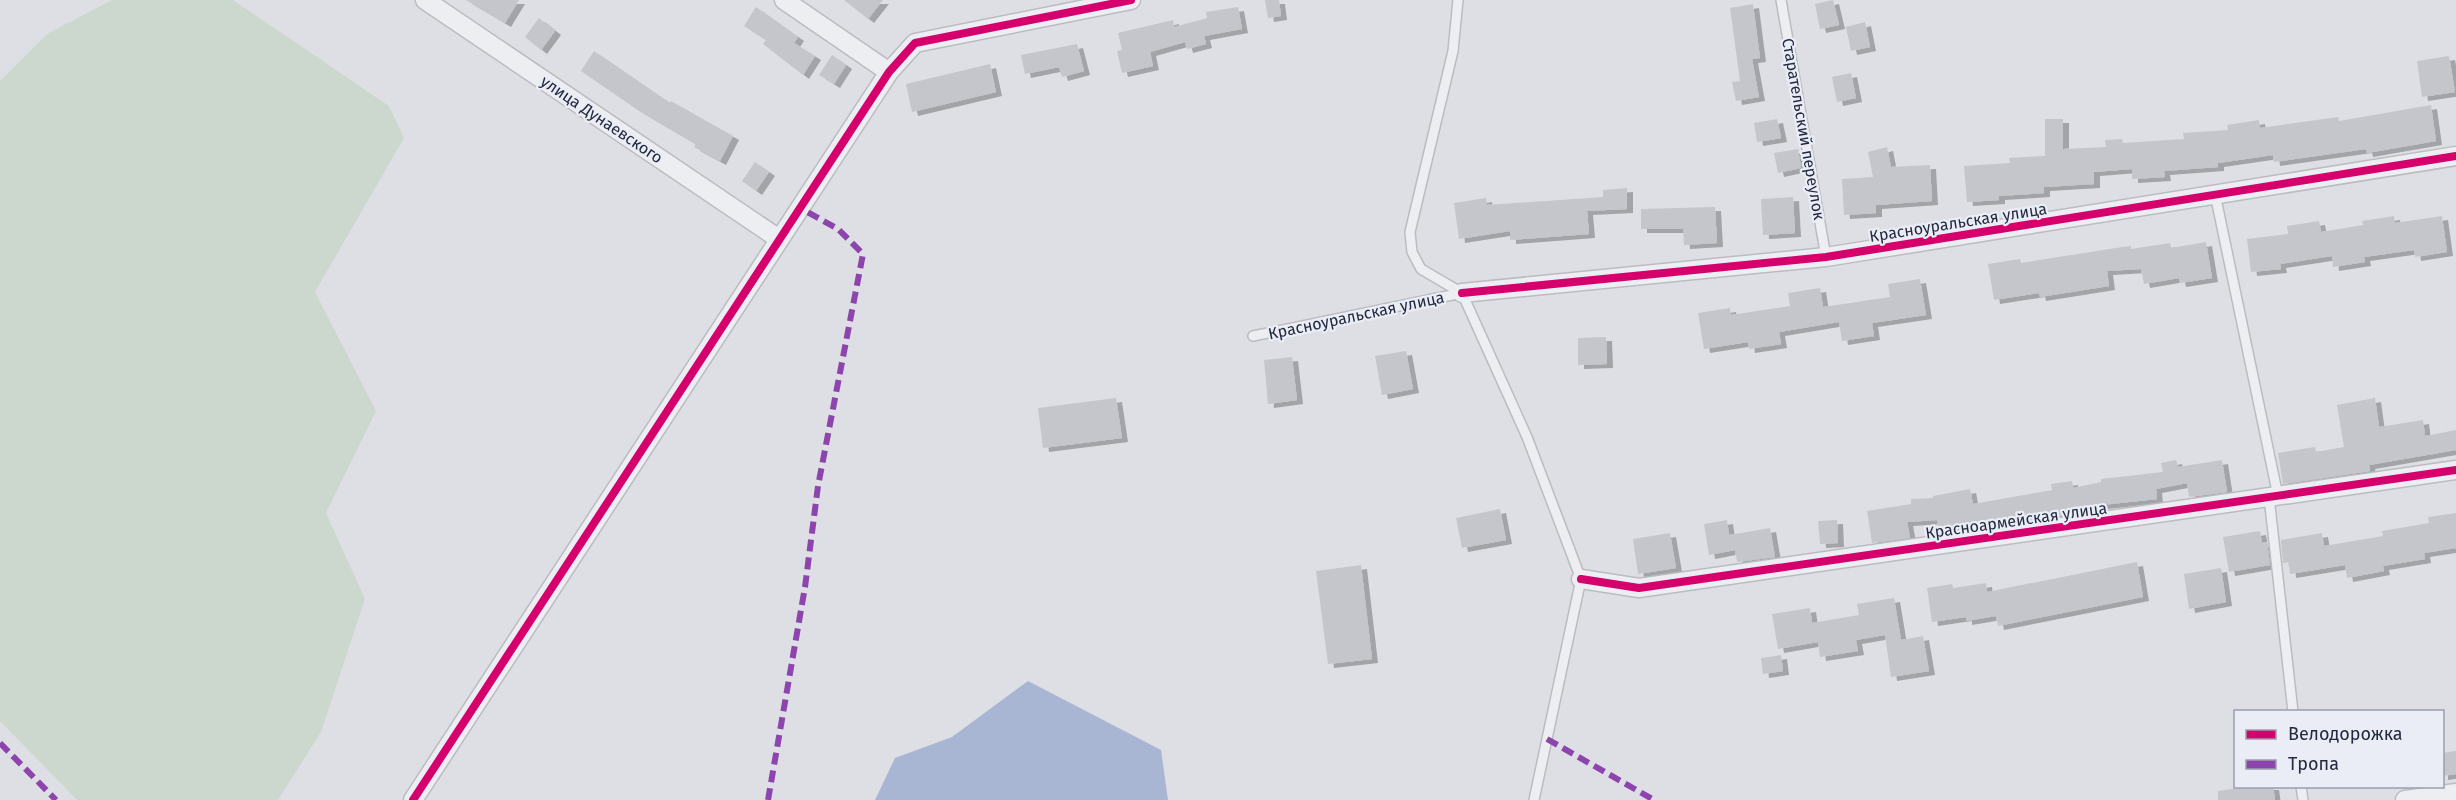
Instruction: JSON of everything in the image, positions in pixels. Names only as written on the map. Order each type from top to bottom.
[{"type":"street","name":"улица Дунаевского","points":[[424,0],[779,239]]},
{"type":"street","points":[[783,0],[889,72]]},
{"type":"street","points":[[412,800],[889,72],[915,43],[1131,0]]},
{"type":"street","name":"Красноуральская улица","points":[[1462,293],[1826,257],[2456,156]]},
{"type":"street","name":"Красноармейская улица","points":[[1581,579],[1639,588],[2456,470]]},
{"type":"street","points":[[2405,800],[2456,793]]},
{"type":"lane","points":[[1458,0],[1453,51],[1410,232],[1412,252],[1421,269],[1462,293],[1527,437],[1581,579],[1534,800]]},
{"type":"lane","name":"Старательский переулок","points":[[1781,0],[1826,257]]},
{"type":"lane","points":[[2215,194],[2273,497],[2293,710]]},
{"type":"lane","name":"Красноуральская улица","points":[[1253,336],[1462,293]]},
{"type":"shaded area","points":[[112,0],[233,0],[389,106],[404,138],[315,292],[376,411],[326,513],[365,599],[321,732],[278,800],[77,800],[0,721],[0,81],[47,34]]},
{"type":"water","points":[[1028,681],[1161,750],[1168,800],[875,800],[895,758],[952,737]]},
{"type":"building","points":[[466,0],[519,0],[505,23]]},
{"type":"building","points":[[844,0],[883,0],[868,19]]},
{"type":"building","points":[[1265,0],[1279,0],[1281,16],[1268,18]]},
{"type":"building","points":[[1833,0],[1839,25],[1820,29],[1815,4]]},
{"type":"building","points":[[1753,4],[1760,58],[1752,59],[1759,97],[1736,101],[1732,82],[1740,81],[1730,8]]},
{"type":"building","points":[[756,7],[798,37],[794,43],[815,56],[803,75],[763,44],[766,40],[744,26]]},
{"type":"building","points":[[1238,7],[1242,29],[1204,36],[1206,44],[1187,49],[1185,42],[1150,52],[1153,66],[1122,73],[1117,51],[1122,50],[1118,33],[1173,20],[1174,27],[1207,18],[1206,12]]},
{"type":"building","points":[[539,18],[555,31],[541,50],[525,37]]},
{"type":"building","points":[[1865,22],[1870,47],[1851,51],[1846,27]]},
{"type":"building","points":[[1077,44],[1084,71],[1062,77],[1059,67],[1025,74],[1021,55]]},
{"type":"building","points":[[594,51],[670,103],[671,101],[733,136],[720,161],[694,147],[696,144],[638,110],[581,71]]},
{"type":"building","points":[[832,55],[846,65],[834,84],[819,75]]},
{"type":"building","points":[[2449,56],[2455,92],[2422,97],[2417,61]]},
{"type":"building","points":[[990,64],[996,92],[912,112],[906,84]]},
{"type":"building","points":[[1851,73],[1856,98],[1837,102],[1832,77]]},
{"type":"building","points":[[2431,105],[2436,141],[2367,153],[2366,149],[2274,162],[2273,155],[2218,163],[2218,167],[2164,171],[2165,177],[2132,179],[2132,169],[2094,172],[2094,184],[2044,187],[2044,193],[1999,196],[1999,200],[1967,202],[1964,166],[2010,163],[2009,158],[2045,156],[2045,119],[2063,119],[2063,149],[2106,147],[2105,140],[2122,139],[2123,143],[2184,139],[2183,133],[2228,130],[2227,125],[2259,120],[2260,128],[2338,117],[2339,121]]},
{"type":"building","points":[[1777,119],[1781,138],[1757,142],[1754,123]]},
{"type":"building","points":[[1887,147],[1891,167],[1930,165],[1932,201],[1876,205],[1876,213],[1844,215],[1842,179],[1873,177],[1868,152]]},
{"type":"building","points":[[1798,149],[1801,168],[1778,173],[1774,153]]},
{"type":"building","points":[[755,162],[769,172],[756,191],[742,181]]},
{"type":"building","points":[[1627,188],[1627,209],[1587,211],[1589,234],[1510,240],[1510,231],[1459,239],[1454,203],[1486,198],[1487,205],[1603,197],[1603,190]]},
{"type":"building","points":[[1793,197],[1795,233],[1763,235],[1761,199]]},
{"type":"building","points":[[1715,207],[1717,243],[1684,245],[1683,229],[1641,229],[1641,209]]},
{"type":"building","points":[[2394,216],[2395,223],[2442,216],[2447,252],[2415,257],[2414,250],[2364,257],[2365,262],[2333,267],[2332,256],[2280,264],[2281,269],[2251,272],[2247,239],[2288,234],[2287,226],[2319,221],[2321,232],[2363,225],[2362,221]]},
{"type":"building","points":[[2206,242],[2212,278],[2180,283],[2179,278],[2144,284],[2141,269],[2107,271],[2109,286],[2040,297],[2039,293],[1994,300],[1988,264],[2020,259],[2021,263],[2131,246],[2131,249],[2170,243],[2171,248]]},
{"type":"building","points":[[1920,279],[1926,315],[1872,323],[1874,336],[1842,341],[1839,322],[1779,332],[1781,344],[1749,349],[1748,342],[1704,349],[1698,313],[1730,308],[1731,315],[1790,306],[1788,293],[1820,288],[1823,307],[1890,297],[1888,284]]},
{"type":"building","points":[[1606,337],[1607,364],[1578,365],[1578,338]]},
{"type":"building","points":[[1406,351],[1413,389],[1382,395],[1375,356]]},
{"type":"building","points":[[1292,357],[1297,400],[1268,404],[1264,360]]},
{"type":"building","points":[[1116,398],[1122,438],[1043,448],[1038,408]]},
{"type":"building","points":[[2375,398],[2379,427],[2423,420],[2425,436],[2456,430],[2456,450],[2369,465],[2370,471],[2283,484],[2278,453],[2315,447],[2316,452],[2344,447],[2337,405]]},
{"type":"building","points":[[2176,460],[2178,467],[2222,460],[2227,492],[2189,497],[2187,483],[2156,489],[2157,499],[2092,506],[2077,509],[2077,513],[2002,524],[2001,520],[1938,530],[1937,520],[1907,522],[1910,538],[1872,543],[1867,511],[1911,504],[1911,499],[1933,498],[1933,496],[1970,489],[1973,504],[2052,490],[2051,484],[2072,481],[2073,488],[2101,482],[2101,479],[2163,472],[2161,463]]},
{"type":"building","points":[[1500,509],[1506,540],[1462,548],[1456,518]]},
{"type":"building","points":[[2456,513],[2456,548],[2424,553],[2425,559],[2383,566],[2384,571],[2347,578],[2345,565],[2290,574],[2289,562],[2283,563],[2281,540],[2322,533],[2324,546],[2383,536],[2382,531],[2429,523],[2428,517]]},
{"type":"building","points":[[1727,520],[1729,535],[1770,528],[1775,557],[1737,562],[1735,550],[1709,555],[1704,524]]},
{"type":"building","points":[[1837,520],[1838,543],[1820,544],[1818,521]]},
{"type":"building","points":[[2260,531],[2262,543],[2267,542],[2270,565],[2229,572],[2223,537]]},
{"type":"building","points":[[1670,533],[1676,568],[1638,574],[1633,539]]},
{"type":"building","points":[[2137,562],[2143,597],[1998,626],[1996,616],[1966,621],[1966,617],[1932,622],[1927,588],[1952,584],[1953,588],[1986,583],[1987,592]]},
{"type":"building","points":[[1361,565],[1372,659],[1328,664],[1316,571]]},
{"type":"building","points":[[2221,568],[2226,602],[2189,609],[2184,574]]},
{"type":"building","points":[[1894,598],[1901,640],[1923,636],[1929,671],[1891,677],[1885,635],[1856,640],[1858,651],[1820,657],[1818,642],[1778,649],[1772,614],[1810,608],[1812,623],[1859,615],[1857,604]]},
{"type":"building","points":[[1781,655],[1783,671],[1763,674],[1761,658]]},
{"type":"building","points":[[2456,751],[2456,774],[2444,776],[2444,753]]},
{"type":"building","points":[[2238,788],[2273,788],[2275,800],[2218,800],[2218,791]]},
{"type":"marked path","points":[[768,800],[805,587],[818,486],[863,254],[838,229],[800,208]]},
{"type":"marked path","points":[[1547,739],[1654,800]]},
{"type":"marked path","points":[[0,743],[56,800]]},
{"type":"cycle path","points":[[413,800],[889,72],[915,43],[1131,0]]},
{"type":"cycle path","points":[[1462,293],[1826,257],[2456,156]]},
{"type":"cycle path","points":[[1581,579],[1639,588],[2456,470]]}]
